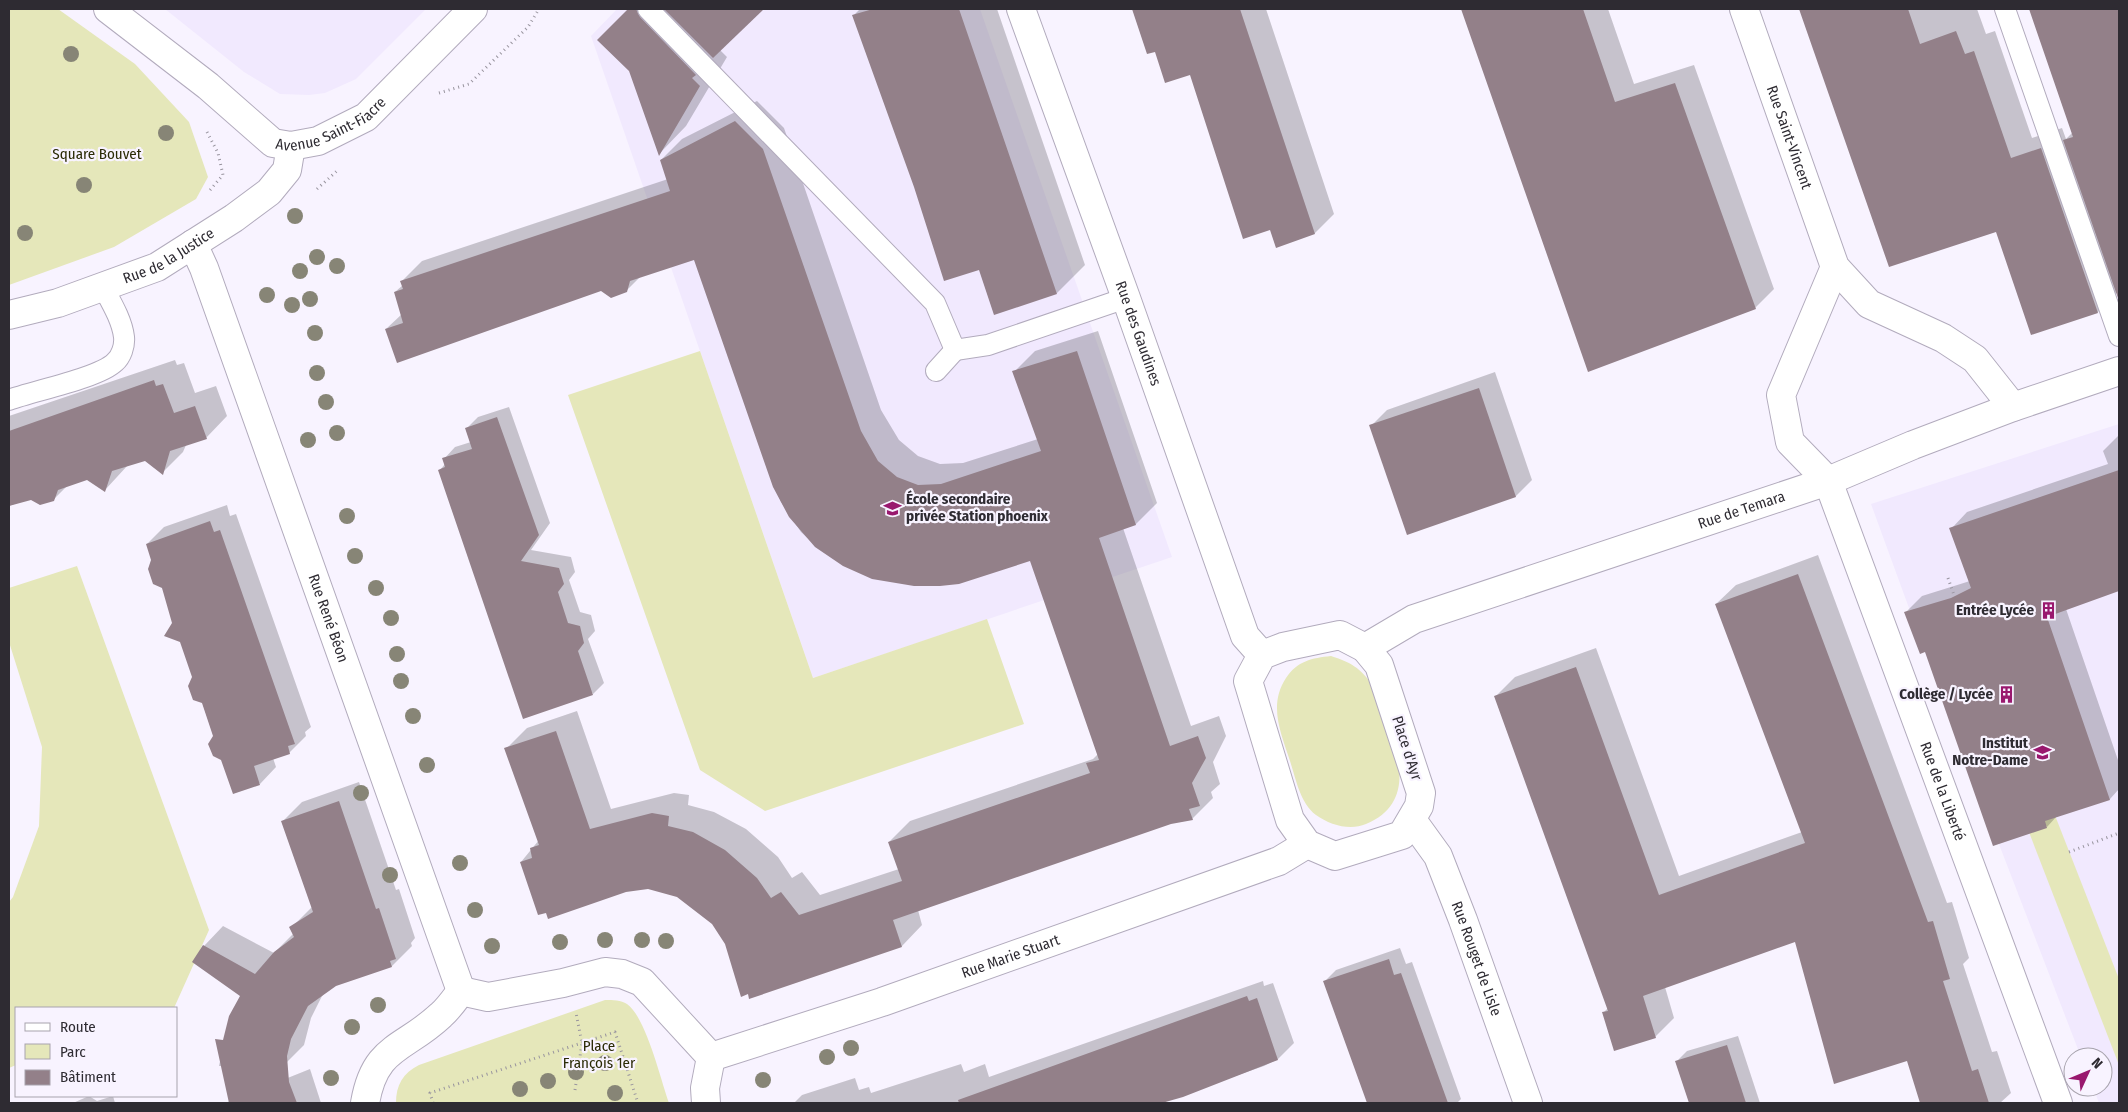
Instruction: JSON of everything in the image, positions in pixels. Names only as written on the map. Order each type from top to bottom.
[{"type":"street","name":"Avenue Saint-Fiacre","points":[[108,9],[208,86],[273,143],[291,146],[318,141],[366,117],[472,9]]},
{"type":"street","name":"Rue des Gaudines","points":[[1021,9],[1126,298],[1245,636],[1262,655]]},
{"type":"street","name":"Rue Saint-Vincent","points":[[1744,9],[1835,267],[1869,304],[1943,338],[1975,360],[2013,407]]},
{"type":"street","name":"Rue de la Justice","points":[[9,316],[58,303],[157,267],[234,218],[269,192],[287,170],[291,146]]},
{"type":"street","name":"Rue René Béon","points":[[193,244],[204,268],[461,991]]},
{"type":"street","points":[[1828,481],[1790,442],[1781,395],[1835,267]]},
{"type":"street","name":"Rue de Temara","points":[[1365,648],[1414,618],[1828,481],[1913,445],[2013,407],[2119,371]]},
{"type":"street","name":"Rue de la Liberté","points":[[1828,481],[2058,1103]]},
{"type":"street","name":"Place d'Ayr","points":[[1262,655],[1283,647],[1340,635],[1365,648],[1379,665],[1421,793],[1419,806],[1402,835],[1335,856],[1306,844]]},
{"type":"street","points":[[1262,655],[1248,681],[1290,820],[1306,844]]},
{"type":"street","name":"Rue Rouget de Lisle","points":[[1412,820],[1438,856],[1463,920],[1528,1103]]},
{"type":"street","name":"Rue Marie Stuart","points":[[711,1057],[882,1002],[1278,861],[1306,844]]},
{"type":"street","points":[[364,1103],[369,1082],[376,1068],[388,1053],[441,1016],[461,991],[488,997],[605,972],[622,974],[642,982],[711,1057],[705,1088],[706,1103]]},
{"type":"lane","points":[[648,9],[935,303],[955,350]]},
{"type":"lane","points":[[2005,9],[2119,336]]},
{"type":"lane","points":[[9,400],[82,377],[114,363],[121,354],[124,338],[112,304],[103,287]]},
{"type":"lane","points":[[936,371],[955,350],[988,345],[1126,298]]},
{"type":"path","points":[[1948,578],[1954,595]]},
{"type":"path","points":[[2069,852],[2119,832]]},
{"type":"path","points":[[433,1103],[430,1093],[615,1032],[638,1103]]},
{"type":"path","points":[[575,1090],[582,1043]]},
{"type":"shaded area","points":[[165,9],[426,9],[356,79],[325,93],[309,95],[280,94],[244,72]]},
{"type":"shaded area","points":[[617,9],[980,9],[1172,557],[813,678],[591,36]]},
{"type":"shaded area","name":"Institut Notre-Dame","points":[[2119,424],[2119,1103],[2099,1103],[2097,1097],[2113,1097],[2113,1047],[2077,1047],[1928,660],[1871,504]]},
{"type":"green space","name":"Square Bouvet","points":[[9,9],[58,9],[135,64],[189,122],[208,177],[196,199],[114,247],[9,285]]},
{"type":"green space","points":[[700,351],[813,678],[987,619],[1024,724],[765,811],[700,770],[568,395]]},
{"type":"green space","points":[[77,566],[209,930],[174,1007],[15,1007],[15,1065],[9,1068],[9,902],[13,897],[39,826],[42,747],[9,642],[9,588]]},
{"type":"green space","points":[[1331,656],[1354,666],[1364,674],[1372,685],[1387,722],[1398,761],[1399,780],[1395,798],[1385,812],[1360,826],[1347,827],[1334,824],[1316,815],[1306,804],[1299,790],[1278,719],[1278,698],[1290,672],[1305,661]]},
{"type":"green space","points":[[2004,685],[2119,979],[2119,1065],[2113,1047],[1976,695]]},
{"type":"green space","name":"Place François 1er","points":[[605,1000],[622,1002],[634,1011],[647,1035],[669,1103],[396,1103],[397,1091],[402,1080],[413,1068],[419,1065]]},
{"type":"building","points":[[628,9],[636,9],[640,17],[696,75],[692,78],[700,86],[659,156],[629,71],[597,40]]},
{"type":"building","points":[[664,9],[764,9],[713,58]]},
{"type":"building","points":[[873,9],[959,9],[1057,294],[994,315],[979,270],[944,281],[914,187],[852,15]]},
{"type":"building","points":[[1132,9],[1240,9],[1315,234],[1276,248],[1270,230],[1243,239],[1190,75],[1165,83],[1155,52],[1147,54]]},
{"type":"building","points":[[1461,9],[1583,9],[1615,102],[1675,83],[1756,309],[1588,372]]},
{"type":"building","points":[[1799,9],[1908,9],[1920,44],[1956,31],[1965,54],[1974,51],[2011,158],[2041,148],[2098,313],[2031,335],[1996,232],[1889,267]]},
{"type":"building","points":[[2029,9],[2119,9],[2119,301],[2063,140],[2073,137]]},
{"type":"building","points":[[735,121],[763,149],[861,431],[878,461],[897,477],[918,485],[941,484],[1041,451],[1012,371],[1077,351],[1136,525],[1099,538],[1170,746],[1198,736],[1206,758],[1192,783],[1200,806],[1189,809],[1193,820],[1171,824],[893,920],[902,947],[749,999],[748,994],[741,997],[725,944],[712,924],[677,897],[648,889],[626,892],[548,919],[546,913],[538,915],[520,862],[532,858],[530,848],[539,845],[504,748],[556,731],[590,829],[652,813],[669,816],[668,826],[693,832],[725,850],[757,878],[771,898],[781,892],[799,915],[902,881],[888,842],[1090,773],[1086,763],[1099,760],[1030,561],[959,584],[914,586],[872,579],[843,566],[815,547],[789,517],[773,487],[694,260],[630,281],[627,292],[611,298],[601,291],[397,363],[385,329],[403,323],[394,292],[403,289],[400,281],[670,191],[660,160]]},
{"type":"building","points":[[154,380],[156,386],[163,384],[174,413],[195,406],[207,439],[170,451],[163,475],[145,461],[112,471],[105,492],[87,480],[58,490],[54,501],[40,505],[31,500],[9,506],[9,431]]},
{"type":"building","points":[[1479,388],[1516,497],[1407,535],[1369,425]]},
{"type":"building","points":[[497,417],[539,535],[521,561],[559,568],[564,584],[558,592],[568,623],[580,626],[584,643],[578,651],[593,695],[523,719],[438,470],[445,467],[442,458],[472,449],[465,428]]},
{"type":"building","name":"Collège / Lycée","points":[[2119,470],[2119,591],[2047,617],[2110,800],[2045,821],[2047,828],[1993,846],[1925,652],[1920,654],[1904,612],[1951,598],[1971,588],[1949,528]]},
{"type":"building","points":[[210,521],[214,532],[220,530],[295,744],[288,746],[290,754],[254,766],[260,785],[233,794],[221,760],[213,756],[208,744],[213,736],[202,703],[193,700],[188,686],[192,677],[180,642],[164,636],[172,623],[162,588],[153,584],[148,569],[151,560],[146,544]]},
{"type":"building","points":[[1798,574],[1928,922],[1933,921],[1950,979],[1943,981],[1972,1071],[1978,1069],[1989,1103],[1920,1103],[1907,1061],[1834,1084],[1795,942],[1643,996],[1656,1038],[1614,1051],[1602,1012],[1608,1011],[1494,696],[1576,667],[1659,895],[1805,843],[1715,604]]},
{"type":"building","points":[[339,801],[376,909],[379,908],[396,959],[390,961],[392,967],[336,986],[308,1006],[291,1039],[287,1056],[289,1082],[297,1103],[229,1103],[215,1039],[223,1040],[229,1016],[240,996],[192,962],[203,945],[255,974],[274,952],[294,937],[289,927],[313,912],[281,821]]},
{"type":"building","points":[[1389,959],[1394,975],[1401,973],[1448,1103],[1367,1103],[1323,981]]},
{"type":"building","points":[[1247,996],[1249,1001],[1257,998],[1278,1060],[1183,1097],[1162,1103],[959,1103],[958,1100]]},
{"type":"building","points":[[1727,1045],[1746,1103],[1689,1103],[1675,1061]]},
{"type":"place","name":"École secondaire privée Station phoenix","points":[[892,508]]},
{"type":"place","name":"Entrée Lycée","points":[[2048,610]]},
{"type":"place","name":"Collège / Lycée","points":[[2007,694]]},
{"type":"place","name":"Institut Notre-Dame","points":[[2042,752]]}]
